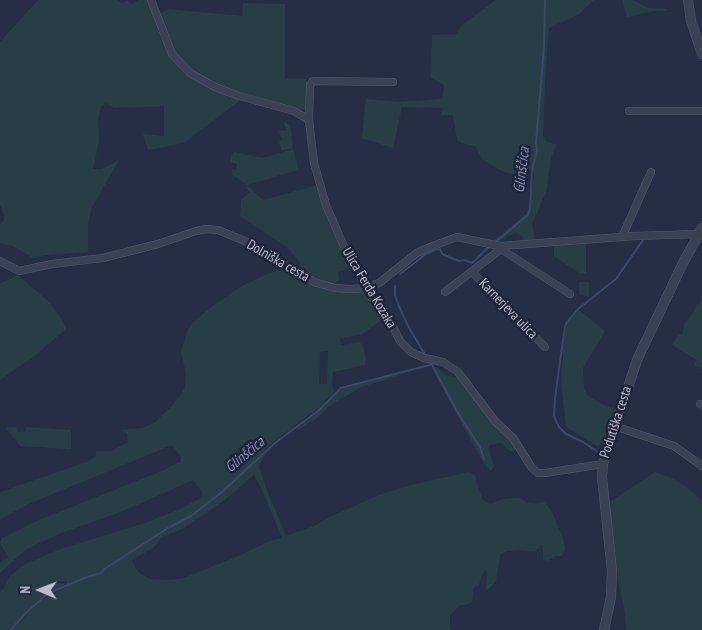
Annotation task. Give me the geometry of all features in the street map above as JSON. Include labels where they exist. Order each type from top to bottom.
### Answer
[{"type":"street","points":[[151,0],[172,54],[190,73],[223,90],[294,111],[309,120]]},
{"type":"street","points":[[688,0],[702,54]]},
{"type":"street","name":"Ulica Ferda Kozaka","points":[[393,82],[313,81],[310,85],[309,120],[312,152],[326,205],[342,244],[366,288],[390,320],[400,341],[411,352],[424,358],[443,362],[458,372],[495,421],[513,438],[527,462],[538,473],[603,464]]},
{"type":"street","points":[[629,111],[702,111]]},
{"type":"street","points":[[622,238],[651,172]]},
{"type":"street","name":"Dolniška cesta","points":[[0,261],[10,268],[19,271],[52,264],[103,258],[158,244],[196,230],[206,229],[218,230],[247,242],[314,282],[335,288],[366,288],[379,283],[417,253],[457,237],[496,246],[701,231]]},
{"type":"street","name":"Podutiška cesta","points":[[604,630],[611,597],[612,571],[602,477],[603,464],[637,360],[682,265],[701,231]]},
{"type":"street","points":[[445,292],[472,272],[496,246],[570,294]]},
{"type":"street","name":"Karnerjeva ulica","points":[[472,272],[544,347]]},
{"type":"street","points":[[375,298],[379,283]]},
{"type":"street","points":[[614,426],[674,446],[702,466]]},
{"type":"shaded area","points":[[38,0],[118,0],[122,3],[128,1],[132,4],[138,0],[147,0],[161,37],[173,59],[182,70],[195,80],[209,87],[242,99],[184,143],[148,150],[143,134],[164,136],[164,106],[114,108],[105,103],[101,107],[98,118],[99,141],[93,169],[102,169],[119,160],[91,209],[88,224],[88,252],[46,255],[33,258],[13,246],[0,243],[0,225],[5,218],[0,205],[0,42]]},
{"type":"shaded area","points":[[496,0],[594,0],[579,14],[549,28],[543,135],[545,140],[556,145],[551,158],[546,192],[532,224],[535,240],[523,240],[522,236],[516,233],[497,243],[494,242],[494,240],[526,214],[529,209],[534,175],[533,170],[527,167],[518,168],[515,175],[502,171],[483,160],[475,146],[461,143],[457,140],[453,115],[441,115],[443,108],[402,107],[393,148],[362,138],[366,99],[398,102],[442,99],[444,85],[431,78],[432,35],[456,34],[462,25]]},
{"type":"shaded area","points":[[622,0],[633,0],[648,8],[667,9],[665,11],[655,11],[627,17]]},
{"type":"shaded area","points":[[243,3],[285,4],[285,78],[306,79],[308,96],[306,111],[239,92],[205,79],[189,68],[173,50],[159,15],[168,9],[242,16]]},
{"type":"shaded area","points":[[284,122],[290,125],[293,148],[282,151],[279,141],[282,140],[279,131],[286,130]]},
{"type":"shaded area","points":[[293,149],[299,170],[273,177],[271,174],[272,178],[247,185],[232,174],[232,169],[236,170],[237,164],[230,162],[234,152],[263,158]]},
{"type":"shaded area","points":[[318,185],[352,266],[338,272],[339,281],[336,282],[336,286],[322,283],[297,270],[301,264],[288,248],[240,216],[241,200],[250,192],[247,188],[248,186],[263,200]]},
{"type":"shaded area","points":[[586,244],[586,274],[579,273],[554,256],[554,246]]},
{"type":"shaded area","points":[[283,269],[310,282],[363,291],[369,295],[383,317],[362,334],[340,339],[342,345],[359,342],[363,345],[366,358],[365,365],[333,372],[332,384],[335,391],[319,408],[264,450],[267,453],[259,467],[286,536],[314,526],[379,495],[407,486],[469,472],[475,476],[482,499],[490,504],[503,499],[514,498],[520,498],[527,503],[534,504],[544,502],[552,512],[563,539],[565,549],[562,556],[556,556],[547,561],[543,559],[543,546],[540,545],[535,552],[507,551],[500,555],[496,581],[489,589],[486,589],[487,574],[486,571],[483,572],[479,585],[473,588],[472,602],[460,605],[450,615],[450,629],[453,630],[13,630],[40,601],[67,587],[67,581],[62,581],[50,582],[49,584],[64,583],[64,586],[39,599],[10,630],[0,630],[0,592],[9,577],[25,564],[61,549],[148,522],[203,497],[201,490],[193,480],[123,511],[61,533],[35,545],[25,550],[0,573],[0,563],[8,557],[0,543],[2,538],[39,520],[180,462],[181,457],[172,445],[26,505],[0,520],[0,492],[89,461],[96,456],[96,451],[112,451],[128,442],[127,434],[122,430],[142,428],[154,423],[172,406],[185,386],[186,373],[181,352],[192,323],[240,287]],"holes":[[[328,351],[327,384],[319,384],[320,352]],[[254,475],[282,538],[270,541],[184,578],[170,580],[150,579],[136,569],[132,560],[153,548],[161,538],[184,528],[222,502]]]},
{"type":"shaded area","points":[[18,275],[50,303],[61,318],[66,329],[34,356],[0,380],[0,284]]},
{"type":"shaded area","points":[[579,282],[589,282],[589,297],[579,294]]},
{"type":"shaded area","points":[[702,300],[702,369],[694,365],[697,360],[672,345],[679,335],[682,334],[685,323]]},
{"type":"shaded area","points":[[579,310],[605,331],[583,368],[584,389],[587,395],[616,410],[605,444],[600,443],[599,447],[566,427],[561,379],[564,337],[567,323]]},
{"type":"shaded area","points":[[434,367],[446,375],[457,377],[463,381],[516,448],[514,451],[510,451],[501,443],[490,445],[488,448],[494,466],[492,470],[483,462],[438,380],[432,368]]},
{"type":"shaded area","points":[[397,374],[398,376],[361,387],[327,408],[316,419],[298,430],[297,428],[319,411],[324,404],[342,389]]},
{"type":"shaded area","points":[[26,427],[71,430],[71,449],[20,446],[6,428],[17,428],[18,432],[26,432]]},
{"type":"shaded area","points":[[655,472],[682,484],[702,500],[702,630],[626,630],[608,503]]},
{"type":"waterway","name":"Glinščica","points":[[494,243],[528,215],[530,208],[532,170],[537,151],[545,0]]},
{"type":"waterway","points":[[598,452],[566,434],[559,427],[554,416],[565,326],[578,309],[616,279],[643,240]]},
{"type":"waterway","name":"Glinščica","points":[[400,274],[426,254],[435,250],[440,249],[442,254],[459,261],[465,260],[472,263],[490,246]]},
{"type":"waterway","name":"Glinščica","points":[[395,286],[395,295],[399,306],[408,326],[426,356]]},
{"type":"waterway","name":"Glinščica","points":[[11,630],[47,594],[84,578],[101,573],[168,528],[191,516],[222,492],[275,443],[318,411],[341,388],[430,365],[431,362]]},
{"type":"waterway","points":[[432,365],[458,413],[480,447],[484,459]]}]
